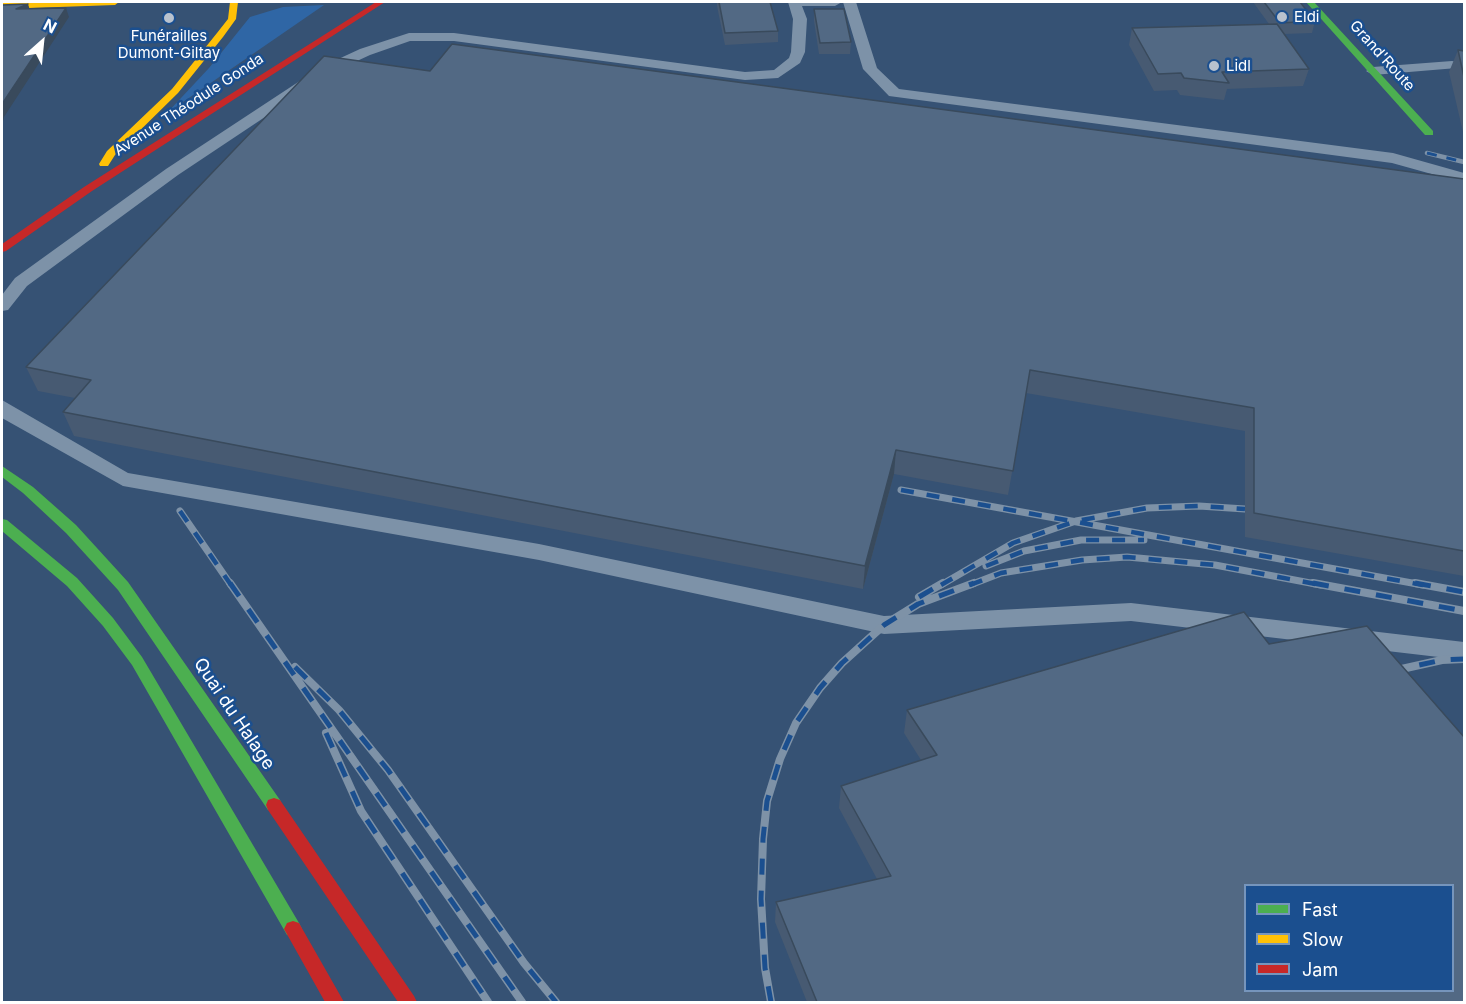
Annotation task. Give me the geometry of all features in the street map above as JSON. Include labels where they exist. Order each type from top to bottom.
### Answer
[{"type":"main road","points":[[2,6],[115,2]]},
{"type":"main road","points":[[88,189],[111,153],[175,91],[220,35],[232,19],[234,2]]},
{"type":"main road","name":"Avenue Théodule Gonda","points":[[2,249],[88,189],[381,2]]},
{"type":"main road","name":"Grand'Route","points":[[1310,2],[1429,133]]},
{"type":"main road","name":"Avenue Théodule Gonda","points":[[2,257],[18,239]]},
{"type":"main road","name":"Quai du Halage","points":[[2,471],[28,490],[71,529],[123,586],[408,1002]]},
{"type":"main road","points":[[2,524],[72,582],[108,622],[137,661],[172,717],[335,1002]]},
{"type":"lane","points":[[2,306],[21,282],[172,172],[326,70],[365,52],[409,36],[454,37],[745,76],[778,74],[795,60],[798,52],[800,19],[794,2],[835,2]]},
{"type":"lane","points":[[849,2],[870,69],[894,93],[1393,158],[1464,178]]},
{"type":"lane","points":[[1360,57],[1407,54]]},
{"type":"lane","points":[[1372,71],[1452,65]]},
{"type":"lane","points":[[2,407],[4,411],[123,479],[538,552],[884,625],[1131,612],[1464,651]]},
{"type":"shaded area","points":[[324,5],[167,113],[209,68],[250,17],[283,7]]},
{"type":"building","points":[[719,2],[770,2],[778,31],[725,33]]},
{"type":"building","points":[[1264,2],[1300,2],[1315,21],[1280,23]]},
{"type":"building","points":[[28,4],[16,9],[66,8],[2,104],[2,5]]},
{"type":"building","points":[[814,9],[844,9],[851,42],[820,43]]},
{"type":"building","points":[[1277,24],[1309,69],[1222,72],[1229,83],[1184,78],[1181,73],[1158,74],[1132,28]]},
{"type":"building","points":[[452,44],[1464,179],[1464,551],[1254,513],[1254,408],[1030,370],[1013,471],[896,450],[865,566],[63,412],[91,380],[26,367],[324,56],[430,71]]},
{"type":"building","points":[[1458,50],[1464,51],[1464,77]]},
{"type":"building","points":[[1244,612],[1269,644],[1367,626],[1464,737],[1464,1002],[817,1002],[776,902],[891,876],[841,786],[937,755],[907,710]]},
{"type":"railway","points":[[1427,153],[1464,162]]},
{"type":"railway","points":[[901,490],[1074,522]]},
{"type":"railway","points":[[1074,522],[1147,508],[1199,506],[1245,509]]},
{"type":"railway","points":[[180,511],[231,585]]},
{"type":"railway","points":[[941,585],[1013,543],[1074,522]]},
{"type":"railway","points":[[1074,522],[1423,585]]},
{"type":"railway","points":[[986,566],[1024,551],[1081,540],[1144,540]]},
{"type":"railway","points":[[970,585],[1001,573],[1082,560],[1127,557],[1215,565],[1321,585]]},
{"type":"railway","points":[[230,583],[522,1002]]},
{"type":"railway","points":[[919,597],[943,583]]},
{"type":"railway","points":[[771,1002],[765,968],[761,899],[763,839],[767,801],[780,759],[796,723],[820,688],[842,663],[884,625],[918,604],[974,583]]},
{"type":"railway","points":[[1313,583],[1464,611]]},
{"type":"railway","points":[[1415,583],[1464,592]]},
{"type":"railway","points":[[1388,672],[1442,660],[1464,659]]},
{"type":"railway","points":[[295,667],[339,710],[388,770],[524,963],[556,1002]]},
{"type":"railway","points":[[326,733],[361,811],[488,1002]]},
{"type":"traffic: fast","points":[[1310,2],[1429,133]]},
{"type":"traffic: fast","points":[[2,471],[28,490],[71,529],[123,586],[274,805]]},
{"type":"traffic: fast","points":[[2,524],[72,582],[108,622],[137,661],[293,929]]},
{"type":"traffic: slow","points":[[2,6],[115,2]]},
{"type":"traffic: slow","points":[[104,164],[111,153],[175,91],[220,35],[232,19],[234,2]]},
{"type":"traffic: jam","points":[[2,249],[88,189],[381,2]]},
{"type":"traffic: jam","points":[[274,805],[408,1002]]},
{"type":"traffic: jam","points":[[293,929],[335,1002]]},
{"type":"place","name":"Eldi","points":[[1282,17]]},
{"type":"place","name":"Funérailles Dumont-Giltay","points":[[169,18]]},
{"type":"place","name":"Lidl","points":[[1214,66]]}]
